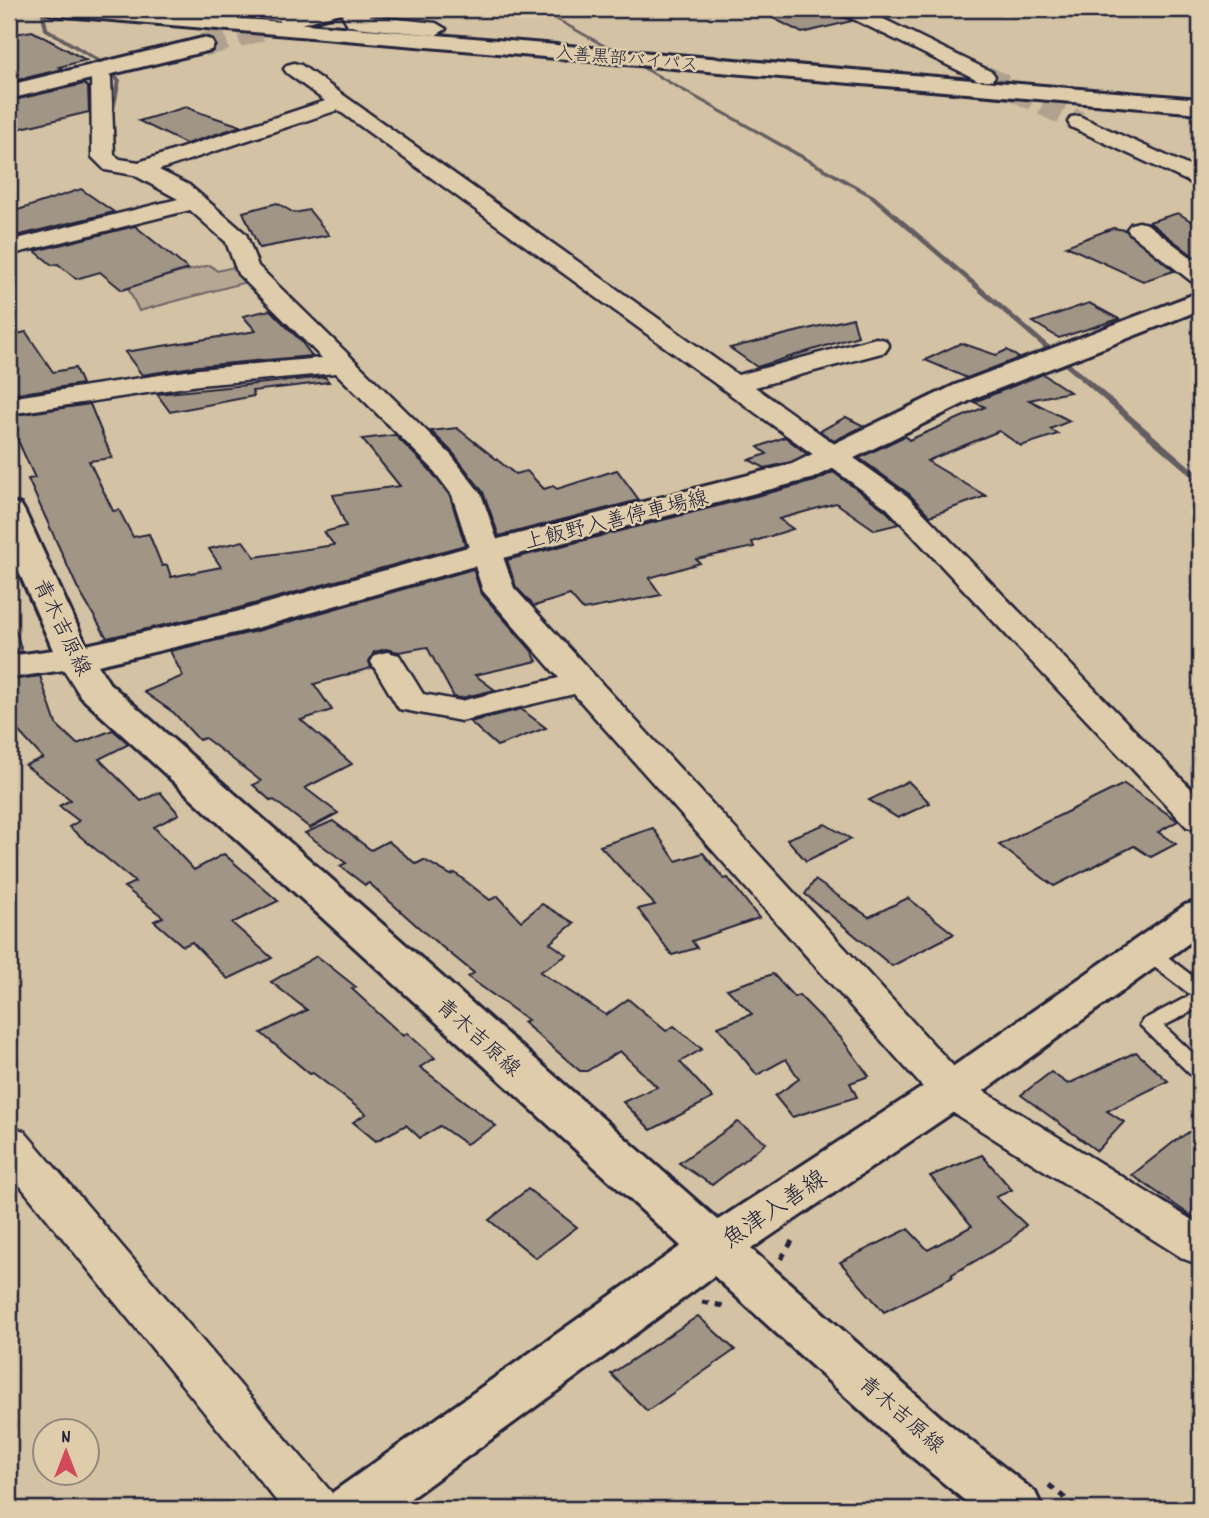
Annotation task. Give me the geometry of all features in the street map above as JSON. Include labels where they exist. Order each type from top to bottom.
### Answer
[{"type":"main road","name":"入善黒部バイパス","points":[[54,9],[1200,106]]},
{"type":"main road","points":[[290,21],[333,9]]},
{"type":"main road","points":[[9,92],[203,45]]},
{"type":"main road","name":"上飯野入善停車場線","points":[[9,667],[122,650],[244,621],[487,552],[764,482],[835,458],[909,418],[967,391],[1200,300]]},
{"type":"main road","name":"青木吉原線","points":[[9,512],[66,643],[94,689],[459,1020],[925,1435],[1016,1509]]},
{"type":"main road","name":"魚津入善線","points":[[353,1509],[651,1297],[716,1247],[951,1091],[1200,915]]},
{"type":"street","points":[[215,9],[288,15],[310,9]]},
{"type":"street","points":[[373,9],[352,15],[355,21],[436,29]]},
{"type":"street","points":[[848,9],[985,76]]},
{"type":"street","points":[[294,69],[897,502],[1200,819]]},
{"type":"street","points":[[96,72],[101,77],[103,158],[113,164],[140,169],[181,190],[237,239],[247,269],[441,461],[466,494],[499,591],[951,1091],[1200,1247]]},
{"type":"street","points":[[140,169],[339,103]]},
{"type":"street","points":[[1079,122],[1200,180]]},
{"type":"street","points":[[9,248],[195,202]]},
{"type":"street","points":[[1139,229],[1200,276]]},
{"type":"street","points":[[733,385],[876,345]]},
{"type":"street","points":[[9,406],[199,377],[343,364]]},
{"type":"street","points":[[387,662],[411,702],[461,711],[580,683]]},
{"type":"street","points":[[9,1142],[314,1509]]},
{"type":"lane","points":[[1148,952],[1200,992]]},
{"type":"lane","points":[[1200,999],[1150,1026],[1200,1072]]},
{"type":"shaded area","points":[[210,265],[217,271],[238,266],[250,281],[139,311],[127,286]]},
{"type":"building","points":[[763,9],[835,9],[852,21],[802,33],[769,16],[775,15]]},
{"type":"building","points":[[32,31],[86,60],[59,67],[63,69],[9,82],[9,35]]},
{"type":"building","points":[[84,84],[88,87],[89,112],[9,131],[9,101]]},
{"type":"building","points":[[186,107],[241,126],[186,144],[139,121]]},
{"type":"building","points":[[81,189],[114,212],[16,236],[9,230],[9,213]]},
{"type":"building","points":[[277,203],[294,213],[309,210],[329,235],[259,248],[243,212]]},
{"type":"building","points":[[1178,213],[1191,221],[1200,218],[1200,261],[1149,222]]},
{"type":"building","points":[[135,226],[188,269],[122,290],[100,272],[76,279],[58,264],[52,265],[35,251]]},
{"type":"building","points":[[1113,228],[1125,230],[1174,271],[1143,281],[1066,246]]},
{"type":"building","points":[[1089,303],[1119,319],[1059,338],[1033,322]]},
{"type":"building","points":[[270,310],[312,356],[199,366],[142,375],[125,352],[256,331],[243,316]]},
{"type":"building","points":[[853,318],[858,336],[757,367],[730,348]]},
{"type":"building","points":[[26,332],[53,372],[75,368],[82,384],[15,394],[9,379],[9,336]]},
{"type":"building","points":[[961,343],[996,355],[1007,350],[1019,358],[967,378],[925,360]]},
{"type":"building","points":[[1043,374],[1070,392],[1029,400],[1070,421],[1050,429],[1058,434],[1021,446],[999,431],[927,461],[986,496],[930,516],[909,494],[859,458],[905,436],[909,440],[985,407],[974,402]]},
{"type":"building","points":[[325,377],[329,382],[252,391],[254,396],[170,412],[157,394]]},
{"type":"building","points":[[90,404],[112,458],[89,461],[113,511],[119,510],[133,537],[149,534],[162,566],[167,565],[171,577],[221,567],[209,549],[243,541],[255,557],[334,545],[324,532],[346,526],[333,495],[400,486],[362,439],[395,435],[429,469],[450,496],[465,545],[235,609],[107,638],[78,589],[28,479],[35,478],[9,421],[9,416]]},
{"type":"building","points":[[846,417],[864,426],[834,441],[820,431]]},
{"type":"building","points":[[457,428],[515,474],[527,471],[544,489],[553,486],[557,489],[617,470],[639,500],[499,536],[483,492],[453,453],[431,431]]},
{"type":"building","points":[[785,437],[807,454],[791,462],[765,468],[749,460],[767,454],[758,447]]},
{"type":"building","points":[[833,472],[885,510],[899,524],[875,530],[836,503],[779,519],[793,529],[752,542],[754,547],[696,559],[700,563],[649,578],[661,595],[583,610],[570,595],[534,606],[516,587],[507,560],[815,481]]},
{"type":"building","points":[[473,569],[481,593],[531,650],[537,661],[475,675],[495,690],[461,698],[454,697],[427,647],[399,652],[386,649],[374,652],[369,661],[371,668],[314,684],[332,710],[301,720],[352,764],[305,788],[338,813],[310,828],[253,785],[261,781],[205,738],[199,740],[174,713],[144,692],[183,676],[170,651],[257,631]]},
{"type":"building","points":[[9,628],[15,628],[22,652],[9,653]]},
{"type":"building","points":[[40,676],[56,724],[77,744],[113,730],[129,744],[99,759],[141,801],[160,792],[179,814],[154,827],[194,870],[224,854],[278,901],[232,923],[272,958],[228,979],[192,942],[183,946],[154,921],[163,917],[124,887],[135,882],[69,827],[79,821],[59,806],[71,800],[25,765],[43,758],[9,721],[9,680]]},
{"type":"building","points":[[521,709],[546,728],[497,746],[470,722]]},
{"type":"building","points":[[908,781],[930,803],[898,818],[869,800]]},
{"type":"building","points":[[1124,784],[1178,821],[1158,832],[1176,844],[1151,857],[1134,846],[1054,886],[999,845]]},
{"type":"building","points":[[333,821],[371,850],[388,841],[416,864],[424,860],[451,875],[455,873],[490,900],[498,896],[521,921],[542,904],[574,923],[550,943],[567,955],[540,972],[606,1015],[628,999],[666,1031],[674,1026],[702,1049],[680,1062],[713,1098],[651,1130],[623,1102],[657,1087],[620,1051],[587,1071],[580,1071],[523,1022],[528,1020],[468,977],[474,973],[369,883],[365,885],[340,866],[346,863],[305,833]]},
{"type":"building","points":[[825,824],[851,839],[806,861],[787,839]]},
{"type":"building","points":[[653,828],[676,861],[703,853],[724,879],[728,878],[759,918],[692,941],[697,948],[672,955],[638,909],[655,905],[600,846]]},
{"type":"building","points":[[815,880],[869,917],[908,898],[954,934],[892,966],[805,894]]},
{"type":"building","points":[[317,956],[356,987],[352,989],[403,1036],[407,1033],[435,1058],[420,1067],[496,1126],[466,1144],[440,1126],[420,1138],[406,1125],[376,1141],[353,1122],[366,1114],[313,1073],[310,1074],[261,1033],[307,1010],[271,982]]},
{"type":"building","points":[[773,974],[794,997],[799,995],[841,1038],[869,1076],[850,1083],[857,1097],[792,1117],[775,1096],[799,1079],[786,1059],[757,1075],[718,1027],[752,1014],[727,989]]},
{"type":"building","points":[[1136,1052],[1168,1081],[1107,1111],[1124,1122],[1097,1151],[1021,1095],[1051,1072],[1068,1084]]},
{"type":"building","points":[[738,1122],[766,1143],[712,1185],[679,1163]]},
{"type":"building","points":[[1200,1125],[1200,1222],[1132,1175]]},
{"type":"building","points":[[982,1155],[1012,1190],[996,1197],[1026,1225],[1010,1241],[951,1275],[953,1277],[884,1312],[840,1262],[908,1229],[928,1250],[972,1226],[930,1176]]},
{"type":"building","points":[[528,1189],[577,1227],[536,1258],[489,1220]]},
{"type":"building","points":[[698,1316],[735,1350],[647,1411],[611,1374]]},
{"type":"waterway","points":[[42,9],[46,29],[99,61],[119,81],[112,114]]},
{"type":"waterway","points":[[538,9],[872,196],[1200,479]]},
{"type":"tunnel","points":[[203,45],[290,21]]},
{"type":"tunnel","points":[[985,76],[1079,122]]}]
